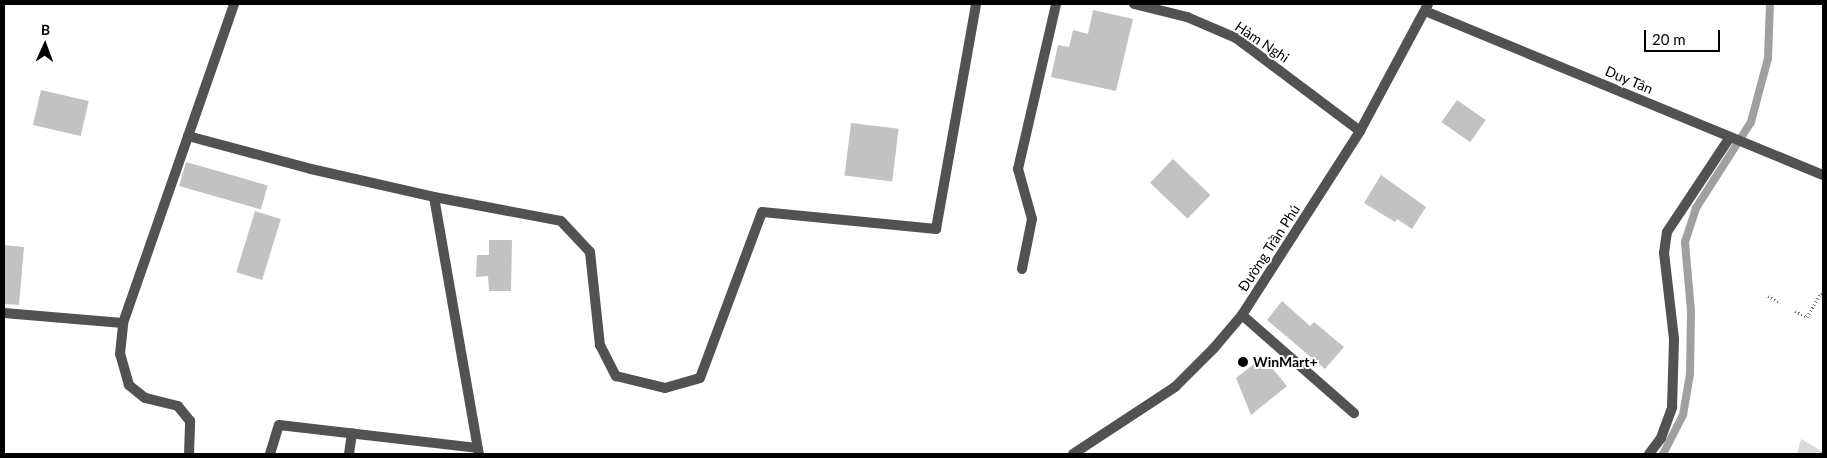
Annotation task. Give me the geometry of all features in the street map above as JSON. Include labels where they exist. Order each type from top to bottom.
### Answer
[{"type":"street","points":[[189,454],[190,421],[178,406],[145,398],[128,385],[120,354],[123,323],[234,4]]},
{"type":"street","points":[[188,136],[310,169],[434,197],[562,221],[590,252],[600,346],[616,376],[665,388],[700,378],[762,212],[936,229],[976,4]]},
{"type":"street","points":[[1022,269],[1032,220],[1018,169],[1056,4]]},
{"type":"street","name":"Hàm Nghi","points":[[1134,4],[1187,18],[1236,38],[1360,131]]},
{"type":"street","name":"Đường Trần Phú","points":[[1073,454],[1175,387],[1214,348],[1242,315],[1360,131],[1426,7]]},
{"type":"street","name":"Duy Tân","points":[[1426,7],[1823,175]]},
{"type":"street","points":[[1649,454],[1661,438],[1672,407],[1674,339],[1664,252],[1667,232],[1732,138]]},
{"type":"street","points":[[270,454],[279,425],[352,433],[478,451],[434,197]]},
{"type":"street","points":[[4,313],[123,323]]},
{"type":"street","points":[[1242,315],[1354,413]]},
{"type":"street","points":[[349,454],[352,433]]},
{"type":"path","points":[[1795,311],[1807,317],[1823,294]]},
{"type":"path","points":[[1768,296],[1780,303]]},
{"type":"shaded area","points":[[1801,439],[1823,452],[1823,454],[1797,454]]},
{"type":"building","points":[[1093,10],[1133,19],[1116,91],[1051,77],[1058,45],[1069,47],[1073,30],[1088,34]]},
{"type":"building","points":[[41,90],[89,101],[81,136],[33,125]]},
{"type":"building","points":[[1457,100],[1486,120],[1470,142],[1442,122]]},
{"type":"building","points":[[851,123],[899,129],[892,181],[845,176]]},
{"type":"building","points":[[1173,159],[1210,195],[1187,219],[1150,183]]},
{"type":"building","points":[[186,162],[268,185],[261,209],[179,186]]},
{"type":"building","points":[[1381,175],[1426,207],[1412,229],[1397,219],[1395,222],[1364,203]]},
{"type":"building","points":[[255,211],[281,219],[262,280],[236,272]]},
{"type":"building","points":[[489,240],[512,240],[511,291],[489,291],[488,276],[476,277],[477,255],[489,255]]},
{"type":"building","points":[[4,245],[24,247],[19,305],[4,304]]},
{"type":"building","points":[[1282,301],[1310,326],[1314,322],[1344,347],[1325,369],[1267,320]]},
{"type":"building","points":[[1263,357],[1287,386],[1251,415],[1236,378]]},
{"type":"waterway","points":[[1663,454],[1683,415],[1690,374],[1691,311],[1685,242],[1696,208],[1751,122],[1768,58],[1770,4]]},
{"type":"place","name":"WinMart+","points":[[1243,362]]}]
